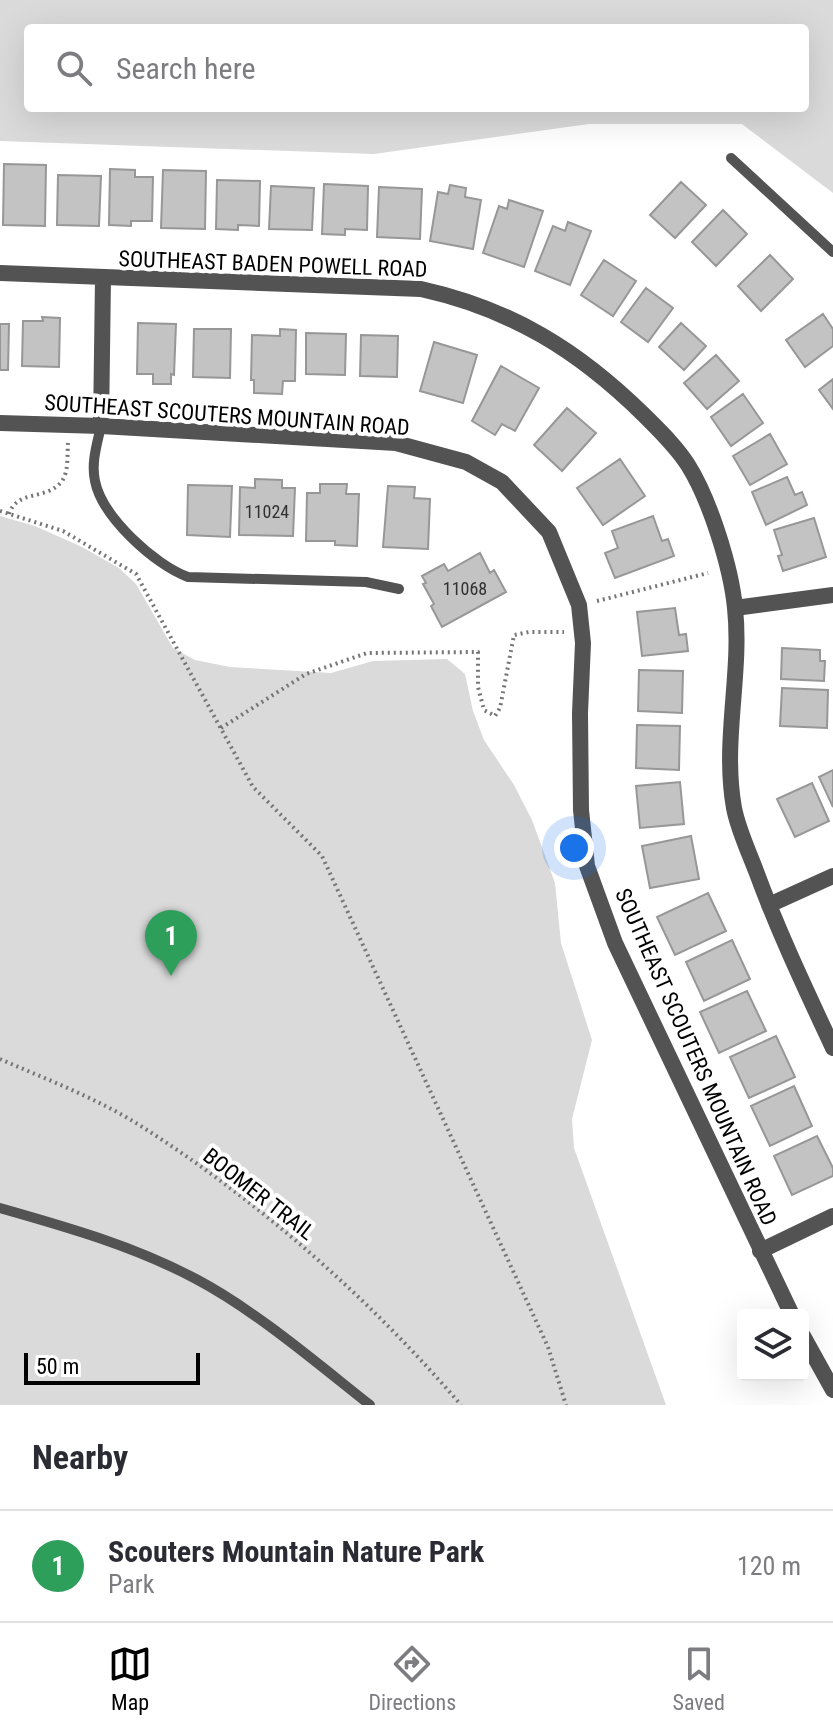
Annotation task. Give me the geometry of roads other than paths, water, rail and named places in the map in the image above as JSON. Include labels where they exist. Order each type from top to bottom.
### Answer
[{"type":"street","name":"SOUTHEAST BADEN POWELL ROAD","points":[[0,273],[421,289],[455,297],[508,316],[589,364],[662,433],[688,465],[709,512],[728,568],[735,608],[731,726],[734,808],[769,905],[833,1048]]},
{"type":"street","points":[[101,426],[103,278]]},
{"type":"street","name":"SOUTHEAST SCOUTERS MOUNTAIN ROAD","points":[[0,423],[396,443],[466,462],[502,482],[549,532],[579,605],[582,632],[581,810],[587,866],[615,943],[789,1309]]},
{"type":"street","points":[[735,608],[833,595]]},
{"type":"street","points":[[769,905],[833,876]]},
{"type":"street","points":[[760,1251],[833,1216]]},
{"type":"street","points":[[809,1347],[833,1390]]},
{"type":"lane","points":[[731,158],[833,252]]},
{"type":"lane","points":[[101,426],[95,452],[94,478],[98,493],[149,555],[173,572],[188,577],[366,582],[399,589]]},
{"type":"lane","points":[[0,1208],[117,1243],[198,1280],[267,1326],[370,1405]]},
{"type":"place","name":"Scouters Mountain Nature Park","points":[[171,976]]}]
